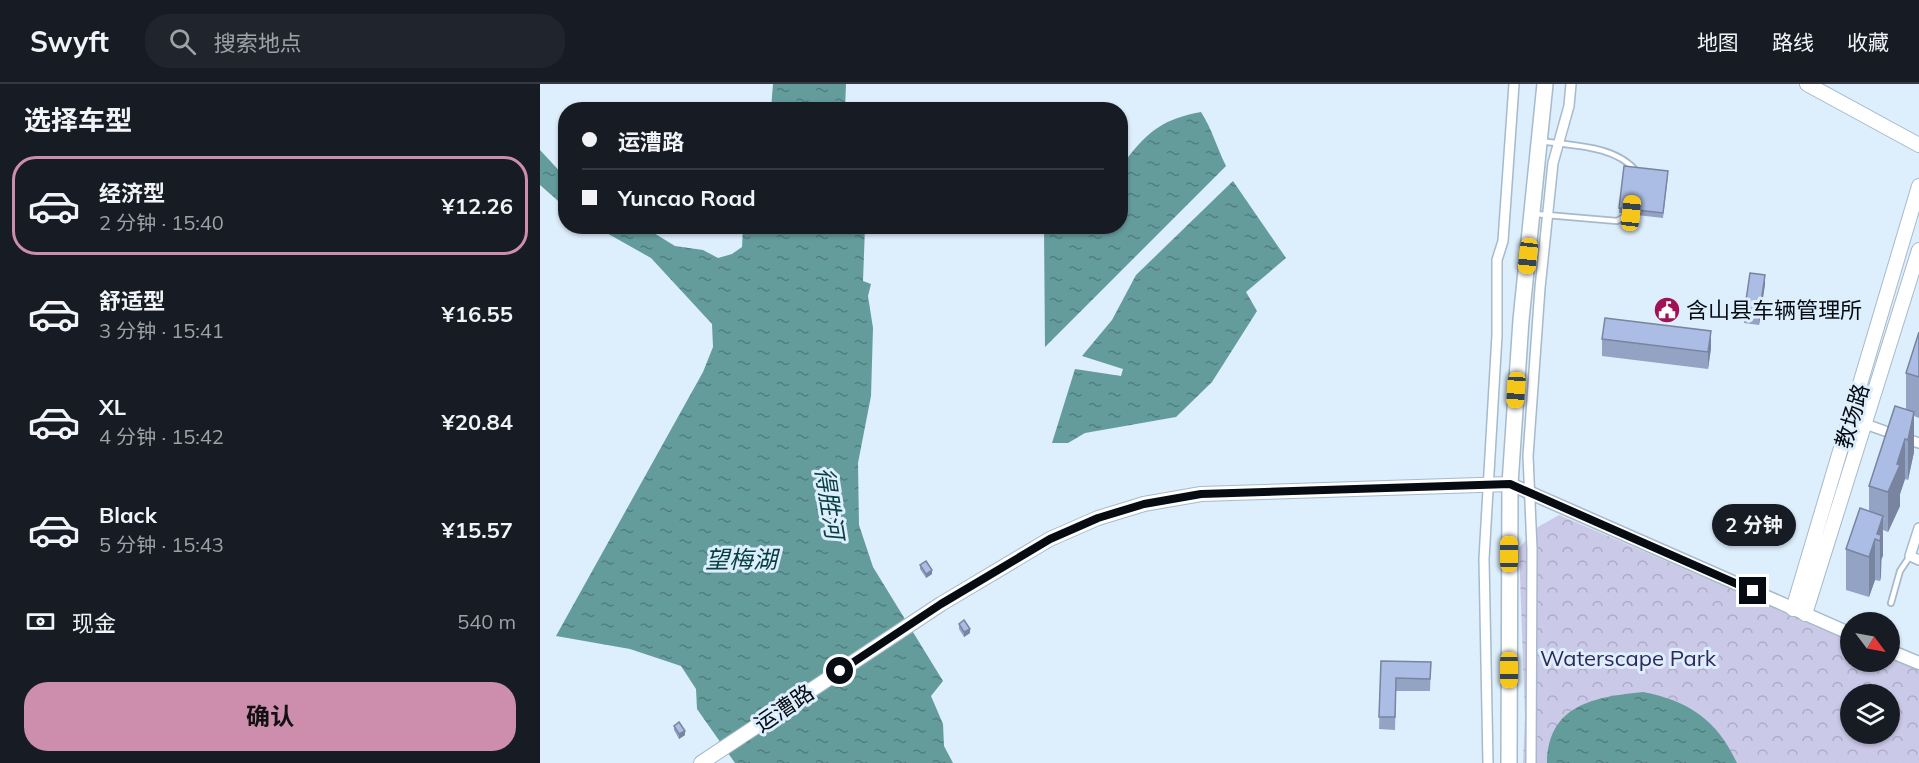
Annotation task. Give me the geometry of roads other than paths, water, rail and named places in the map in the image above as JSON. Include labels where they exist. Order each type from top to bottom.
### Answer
[{"type":"main road","points":[[1509,763],[1510,484],[1540,214],[1540,141],[1545,84]]},
{"type":"main road","points":[[1807,84],[1919,145]]},
{"type":"main road","name":"教场路","points":[[1799,611],[1851,419],[1919,186]]},
{"type":"main road","name":"教场路","points":[[1799,611],[1865,424],[1919,250]]},
{"type":"main road","name":"运漕路","points":[[701,763],[941,604],[1050,539],[1098,518],[1144,504],[1201,494],[1510,484]]},
{"type":"street","points":[[1488,763],[1484,559],[1497,335],[1497,260],[1503,241],[1514,84]]},
{"type":"street","points":[[1531,763],[1532,549],[1528,456],[1540,214],[1569,106],[1571,84]]},
{"type":"street","points":[[1851,419],[1919,443]]},
{"type":"street","points":[[1510,484],[1840,629]]},
{"type":"street","points":[[1915,558],[1919,528]]},
{"type":"street","points":[[1900,655],[1919,663]]},
{"type":"lane","points":[[1540,141],[1611,153],[1628,162],[1636,171],[1635,182]]},
{"type":"lane","points":[[1540,214],[1617,221],[1631,213],[1632,203]]},
{"type":"lane","points":[[1891,603],[1900,571],[1915,558]]},
{"type":"water","points":[[773,84],[846,84],[845,102],[772,102]]},
{"type":"water","points":[[1201,112],[1226,166],[1045,347],[1044,234],[1128,234],[1128,158],[1158,127]]},
{"type":"water","points":[[540,150],[558,169],[558,201],[540,185]]},
{"type":"water","points":[[1233,181],[1286,258],[1246,292],[1257,311],[1212,382],[1176,417],[1085,433],[1068,443],[1052,443],[1075,369],[1121,376],[1123,369],[1082,356],[1112,320],[1136,275]]},
{"type":"water","name":"望梅湖","points":[[608,234],[655,234],[675,246],[703,250],[718,258],[732,254],[742,247],[743,234],[865,234],[863,281],[871,284],[868,296],[873,328],[871,396],[858,463],[859,525],[873,567],[943,681],[931,696],[943,724],[944,746],[953,763],[735,763],[697,709],[696,689],[681,666],[630,649],[556,636],[703,372],[713,347],[712,324],[651,258]]},
{"type":"water","points":[[1643,692],[1674,701],[1700,715],[1720,735],[1737,763],[1547,763],[1549,743],[1556,728],[1565,716],[1577,707],[1608,697]]},
{"type":"place","name":"含山县车辆管理所","points":[[1667,310]]},
{"type":"water label","name":"得胜河","points":[[830,503]]},
{"type":"park label","name":"Waterscape Park","points":[[1628,658]]}]
